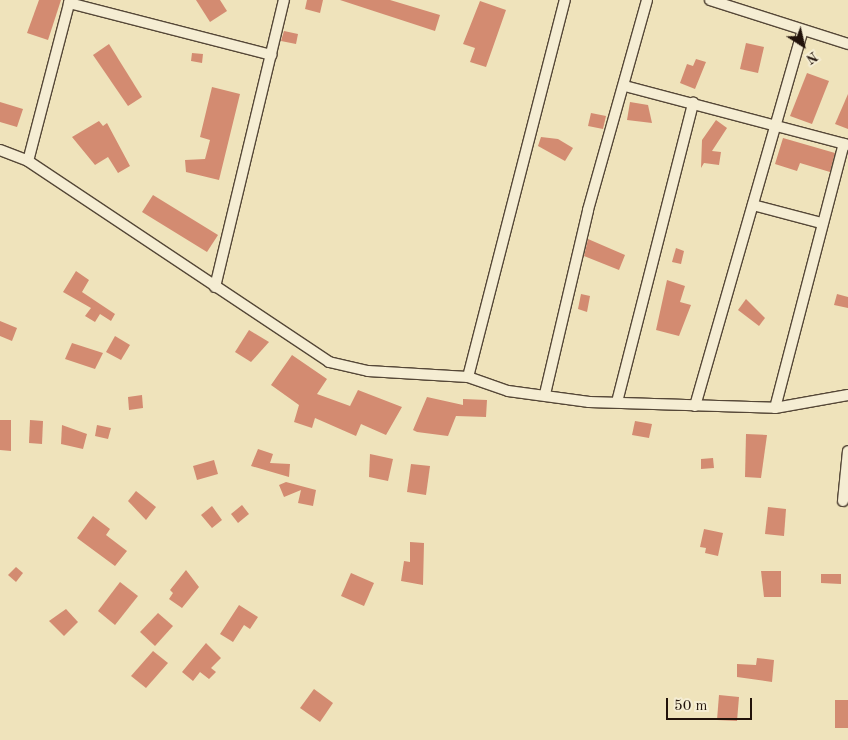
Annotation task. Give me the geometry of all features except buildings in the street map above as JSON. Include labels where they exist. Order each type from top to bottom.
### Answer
[{"type":"street","points":[[215,287],[284,0]]},
{"type":"street","points":[[468,377],[566,0]]},
{"type":"street","points":[[546,394],[588,210],[625,86],[647,0]]},
{"type":"street","points":[[710,0],[736,4],[802,32],[848,44]]},
{"type":"street","points":[[28,161],[70,1],[270,55]]},
{"type":"street","points":[[695,406],[802,32]]},
{"type":"street","points":[[625,86],[776,124],[846,145],[821,224],[775,408]]},
{"type":"street","points":[[617,402],[693,103]]},
{"type":"street","points":[[0,150],[28,161],[329,362],[368,371],[468,377],[508,391],[617,402],[775,408],[848,395]]},
{"type":"street","points":[[753,204],[821,224]]},
{"type":"street","points":[[843,501],[848,451]]}]
